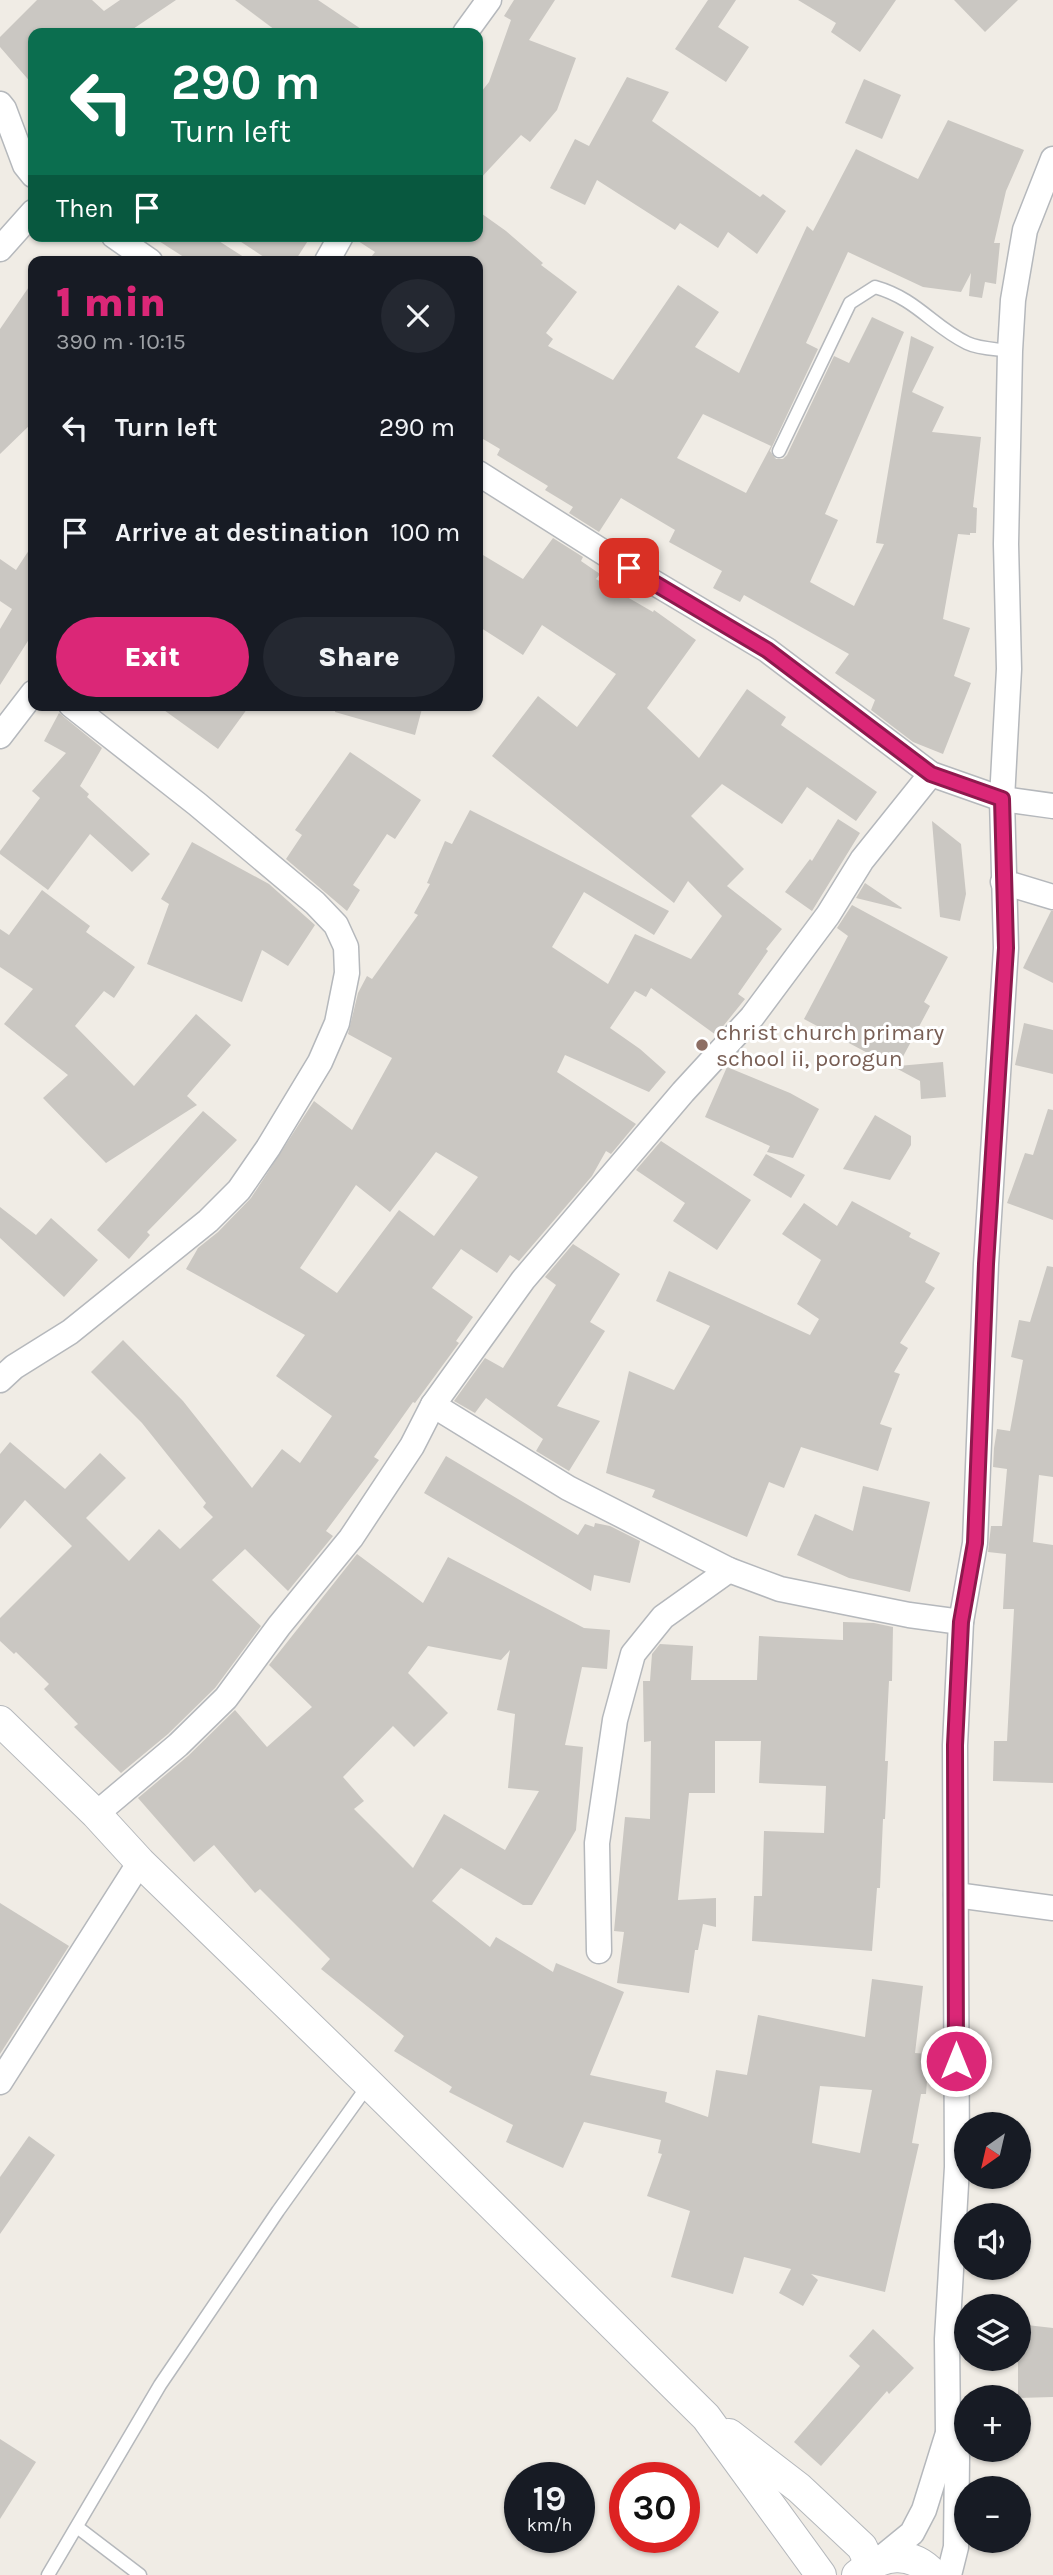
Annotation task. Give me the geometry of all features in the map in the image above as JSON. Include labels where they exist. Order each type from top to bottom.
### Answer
[{"type":"street","points":[[469,28],[489,0]]},
{"type":"street","points":[[0,104],[28,169]]},
{"type":"street","points":[[869,2566],[912,2533],[924,2510],[948,2433],[947,2339],[957,2166],[955,1745],[961,1622],[975,1543],[986,1264],[1006,948],[1002,799],[1009,669],[1006,544],[1010,351],[1013,300],[1025,230],[1053,159]]},
{"type":"street","points":[[0,248],[28,217]]},
{"type":"street","points":[[123,242],[143,256]]},
{"type":"street","points":[[483,476],[606,554],[767,650],[931,774],[1002,799],[1053,806]]},
{"type":"street","points":[[0,736],[28,700]]},
{"type":"street","points":[[0,1380],[13,1367],[80,1324],[208,1221],[239,1190],[320,1062],[337,1023],[348,973],[346,947],[336,925],[315,903],[197,804],[79,711]]},
{"type":"street","points":[[96,1814],[177,1745],[226,1698],[279,1626],[351,1538],[412,1446],[433,1405],[523,1280],[683,1092],[752,1017],[828,915],[862,860],[931,774]]},
{"type":"street","points":[[1003,882],[1053,897]]},
{"type":"street","points":[[433,1405],[568,1488],[729,1570],[780,1589],[908,1615],[961,1622]]},
{"type":"street","points":[[598,1951],[597,1843],[615,1720],[633,1654],[663,1617],[729,1570]]},
{"type":"street","points":[[0,1721],[706,2417],[799,2488],[862,2547],[869,2566]]},
{"type":"street","points":[[0,2082],[141,1862]]},
{"type":"street","points":[[956,1895],[1053,1908]]},
{"type":"street","points":[[706,2417],[821,2575]]},
{"type":"street","points":[[948,2433],[957,2457],[956,2547],[949,2575]]},
{"type":"street","points":[[869,2566],[896,2557],[912,2559],[927,2567],[934,2575]]},
{"type":"lane","points":[[779,451],[850,303],[874,287],[894,293],[917,306],[968,344],[1010,351]]},
{"type":"lane","points":[[48,2575],[160,2385],[278,2211],[369,2084]]},
{"type":"lane","points":[[76,2528],[139,2575]]},
{"type":"building","points":[[37,0],[92,0],[104,11],[120,0],[176,0],[134,28],[28,28],[28,79],[0,47],[0,37]]},
{"type":"building","points":[[235,0],[318,0],[360,28],[272,28]]},
{"type":"building","points":[[514,0],[555,0],[529,40],[576,58],[557,110],[530,142],[521,135],[483,176],[483,90],[489,82],[511,20],[504,16]]},
{"type":"building","points":[[708,0],[736,0],[718,27],[749,47],[726,82],[675,49]]},
{"type":"building","points":[[798,0],[896,0],[860,52],[831,32],[836,23]]},
{"type":"building","points":[[954,0],[1018,0],[985,32]]},
{"type":"building","points":[[627,77],[669,92],[652,121],[760,197],[763,194],[786,211],[757,254],[728,232],[718,248],[680,223],[675,230],[597,180],[585,205],[550,188],[575,139],[589,146]]},
{"type":"building","points":[[864,79],[901,95],[882,139],[845,123]]},
{"type":"building","points":[[948,120],[1024,150],[1006,191],[994,243],[1000,243],[996,284],[985,282],[982,298],[969,296],[971,273],[961,292],[923,287],[848,252],[806,343],[818,349],[770,451],[776,459],[783,459],[787,455],[834,356],[849,363],[872,317],[904,332],[825,514],[838,520],[810,582],[854,606],[884,544],[876,543],[911,336],[934,347],[912,392],[944,407],[932,432],[981,437],[973,507],[977,508],[976,533],[958,534],[943,619],[970,628],[954,676],[971,683],[943,754],[913,742],[871,710],[875,700],[835,673],[849,654],[744,595],[740,602],[713,588],[722,571],[669,542],[675,530],[621,498],[599,532],[569,513],[573,507],[545,490],[548,486],[497,455],[500,449],[483,439],[483,256],[372,256],[375,252],[360,242],[483,242],[483,215],[577,292],[546,333],[553,339],[548,346],[613,380],[678,285],[719,312],[695,347],[739,373],[807,226],[813,231],[856,149],[918,179]],"holes":[[[703,414],[771,446],[746,493],[677,458]]]},
{"type":"building","points":[[160,242],[220,242],[242,256],[182,256]]},
{"type":"building","points":[[241,242],[307,242],[298,256],[262,256]]},
{"type":"building","points":[[28,288],[28,427],[0,454],[0,329]]},
{"type":"building","points":[[553,538],[583,557],[581,561],[600,574],[596,579],[653,612],[654,610],[696,640],[647,708],[699,758],[747,689],[786,717],[781,725],[877,792],[856,821],[807,787],[782,824],[722,784],[691,816],[744,869],[727,886],[782,929],[738,994],[745,999],[716,1035],[651,988],[646,997],[635,991],[610,1028],[666,1072],[649,1092],[565,1055],[557,1072],[636,1124],[611,1154],[606,1151],[592,1176],[519,1261],[510,1255],[497,1273],[461,1249],[432,1288],[473,1317],[456,1341],[459,1343],[374,1457],[379,1460],[326,1531],[333,1536],[288,1591],[245,1549],[212,1580],[261,1626],[215,1688],[168,1734],[121,1773],[74,1727],[78,1724],[44,1689],[49,1684],[16,1652],[14,1654],[0,1641],[0,1618],[72,1546],[25,1500],[0,1529],[0,1454],[10,1442],[65,1489],[100,1453],[126,1478],[86,1518],[129,1561],[159,1529],[180,1549],[213,1517],[203,1507],[206,1503],[142,1423],[91,1372],[123,1340],[183,1401],[252,1488],[282,1449],[300,1463],[332,1416],[276,1376],[305,1335],[186,1269],[198,1248],[251,1198],[314,1101],[352,1130],[392,1058],[348,1034],[358,993],[367,976],[372,979],[418,915],[414,913],[430,884],[427,883],[445,841],[452,844],[470,810],[669,911],[654,935],[584,892],[552,947],[608,984],[635,934],[691,959],[722,916],[688,881],[674,903],[492,756],[538,696],[577,727],[616,674],[542,625],[523,655],[483,629],[483,555],[523,579]],"holes":[[[436,1152],[478,1177],[434,1236],[399,1210],[337,1293],[300,1268],[356,1185],[390,1212]]]},
{"type":"building","points":[[28,552],[28,641],[0,685],[0,629],[12,609],[0,601],[0,559],[16,570]]},
{"type":"building","points":[[165,711],[246,711],[218,749]]},
{"type":"building","points":[[335,711],[421,711],[415,735]]},
{"type":"building","points":[[59,713],[102,748],[80,786],[89,794],[87,797],[150,854],[132,872],[90,834],[48,890],[0,854],[0,851],[40,798],[32,791],[66,753],[44,741]]},
{"type":"building","points":[[350,752],[421,800],[395,839],[387,834],[353,885],[360,890],[347,911],[286,859],[302,835],[295,830]]},
{"type":"building","points":[[838,819],[860,833],[812,911],[785,892],[810,859],[812,861]]},
{"type":"building","points":[[932,821],[961,844],[966,894],[960,921],[940,917]]},
{"type":"building","points":[[192,842],[269,884],[315,925],[288,966],[262,950],[242,1002],[147,964],[169,904],[161,899]]},
{"type":"building","points":[[865,883],[902,908],[856,898]]},
{"type":"building","points":[[42,890],[90,926],[86,932],[135,967],[114,998],[104,991],[75,1026],[134,1086],[196,1014],[231,1045],[187,1096],[197,1105],[106,1163],[43,1098],[68,1075],[4,1024],[33,989],[0,967],[0,929],[9,935]]},
{"type":"building","points":[[852,905],[948,957],[924,1002],[930,1006],[898,1066],[943,1062],[946,1097],[921,1099],[920,1081],[804,1019],[848,936],[837,928]]},
{"type":"building","points":[[1053,911],[1053,983],[1023,968]]},
{"type":"building","points":[[1024,1023],[1053,1030],[1053,1074],[1015,1065]]},
{"type":"building","points":[[727,1067],[790,1093],[819,1109],[793,1158],[767,1152],[770,1146],[705,1117]]},
{"type":"building","points":[[1048,1109],[1053,1110],[1053,1220],[1007,1203],[1025,1153],[1033,1155]]},
{"type":"building","points":[[203,1111],[237,1140],[147,1232],[150,1235],[129,1259],[97,1230]]},
{"type":"building","points":[[875,1115],[911,1136],[911,1145],[890,1180],[843,1169]]},
{"type":"building","points":[[661,1141],[751,1200],[717,1250],[673,1221],[685,1203],[636,1170]]},
{"type":"building","points":[[766,1154],[805,1175],[791,1198],[753,1175]]},
{"type":"building","points":[[852,1201],[911,1233],[909,1237],[940,1253],[925,1282],[935,1288],[900,1343],[908,1348],[894,1372],[900,1374],[880,1424],[892,1428],[878,1471],[801,1447],[784,1488],[769,1482],[747,1537],[652,1497],[655,1490],[606,1473],[629,1371],[674,1390],[710,1326],[656,1301],[669,1271],[810,1335],[819,1319],[797,1304],[821,1260],[782,1234],[804,1203],[837,1226]]},
{"type":"building","points":[[0,1207],[36,1235],[51,1218],[98,1260],[64,1297],[0,1238]]},
{"type":"building","points":[[573,1244],[620,1274],[590,1322],[605,1331],[557,1406],[600,1421],[569,1471],[536,1451],[543,1439],[486,1398],[475,1413],[454,1401],[485,1358],[503,1368],[556,1285],[545,1277]]},
{"type":"building","points":[[1047,1266],[1053,1267],[1053,1477],[1039,1475],[1033,1542],[1053,1545],[1053,1783],[993,1781],[994,1741],[1007,1741],[1014,1609],[1003,1609],[1006,1554],[988,1552],[991,1526],[1002,1526],[1007,1469],[993,1467],[994,1448],[997,1429],[1010,1431],[1023,1360],[1011,1357],[1019,1320],[1030,1322]]},
{"type":"building","points":[[446,1456],[578,1535],[585,1524],[594,1527],[595,1523],[610,1526],[640,1541],[630,1583],[594,1575],[591,1591],[424,1493]]},
{"type":"building","points":[[863,1486],[930,1502],[910,1592],[849,1578],[797,1555],[815,1514],[853,1531]]},
{"type":"building","points":[[357,1554],[423,1603],[448,1557],[584,1628],[610,1630],[607,1669],[582,1667],[565,1745],[583,1747],[576,1830],[532,1905],[523,1905],[461,1868],[432,1901],[490,1947],[496,1937],[553,1972],[556,1963],[624,1992],[590,2075],[667,2092],[665,2102],[708,2117],[716,2070],[747,2075],[758,2015],[865,2037],[872,1979],[923,1986],[915,2053],[929,2054],[926,2094],[921,2094],[912,2143],[919,2144],[885,2292],[811,2274],[818,2280],[803,2306],[779,2293],[791,2269],[744,2257],[733,2294],[671,2277],[690,2211],[647,2196],[662,2154],[658,2153],[661,2140],[584,2122],[563,2168],[506,2142],[513,2125],[449,2092],[452,2087],[394,2051],[404,2036],[321,1969],[330,1959],[260,1889],[255,1893],[214,1845],[194,1862],[138,1798],[188,1756],[235,1710],[267,1747],[312,1707],[269,1665]],"holes":[[[428,1646],[501,1660],[510,1650],[497,1710],[515,1714],[508,1788],[539,1791],[505,1850],[444,1814],[413,1868],[354,1809],[364,1801],[343,1777],[393,1726],[414,1747],[448,1713],[408,1673]],[[820,2086],[872,2090],[860,2153],[812,2143]]]},
{"type":"building","points":[[843,1622],[893,1627],[892,1681],[889,1681],[885,1761],[888,1761],[885,1819],[872,1951],[752,1941],[754,1896],[762,1896],[764,1831],[824,1833],[826,1786],[759,1783],[761,1741],[715,1741],[715,1793],[689,1793],[678,1900],[716,1898],[716,1927],[703,1924],[698,1950],[695,1950],[689,1993],[617,1983],[624,1932],[614,1931],[625,1817],[650,1819],[651,1741],[644,1742],[643,1681],[650,1681],[652,1654],[660,1644],[693,1646],[691,1680],[757,1680],[759,1636],[843,1640]]},
{"type":"building","points":[[0,1903],[69,1946],[0,2054]]},
{"type":"building","points":[[29,2136],[55,2155],[0,2234],[0,2177]]},
{"type":"building","points":[[1031,2325],[1053,2328],[1053,2397],[1031,2398],[1031,2385],[1018,2385],[1018,2371],[1031,2371]]},
{"type":"building","points":[[873,2329],[914,2368],[889,2394],[887,2391],[821,2466],[794,2442],[860,2366],[849,2356]]},
{"type":"building","points":[[0,2439],[36,2462],[0,2519]]},
{"type":"place","name":"christ church primary school ii, porogun","points":[[702,1045]]},
{"type":"route","points":[[629,568],[767,650],[931,774],[1002,799],[1006,948],[986,1264],[975,1543],[961,1622],[955,1745],[956,2061]]}]
